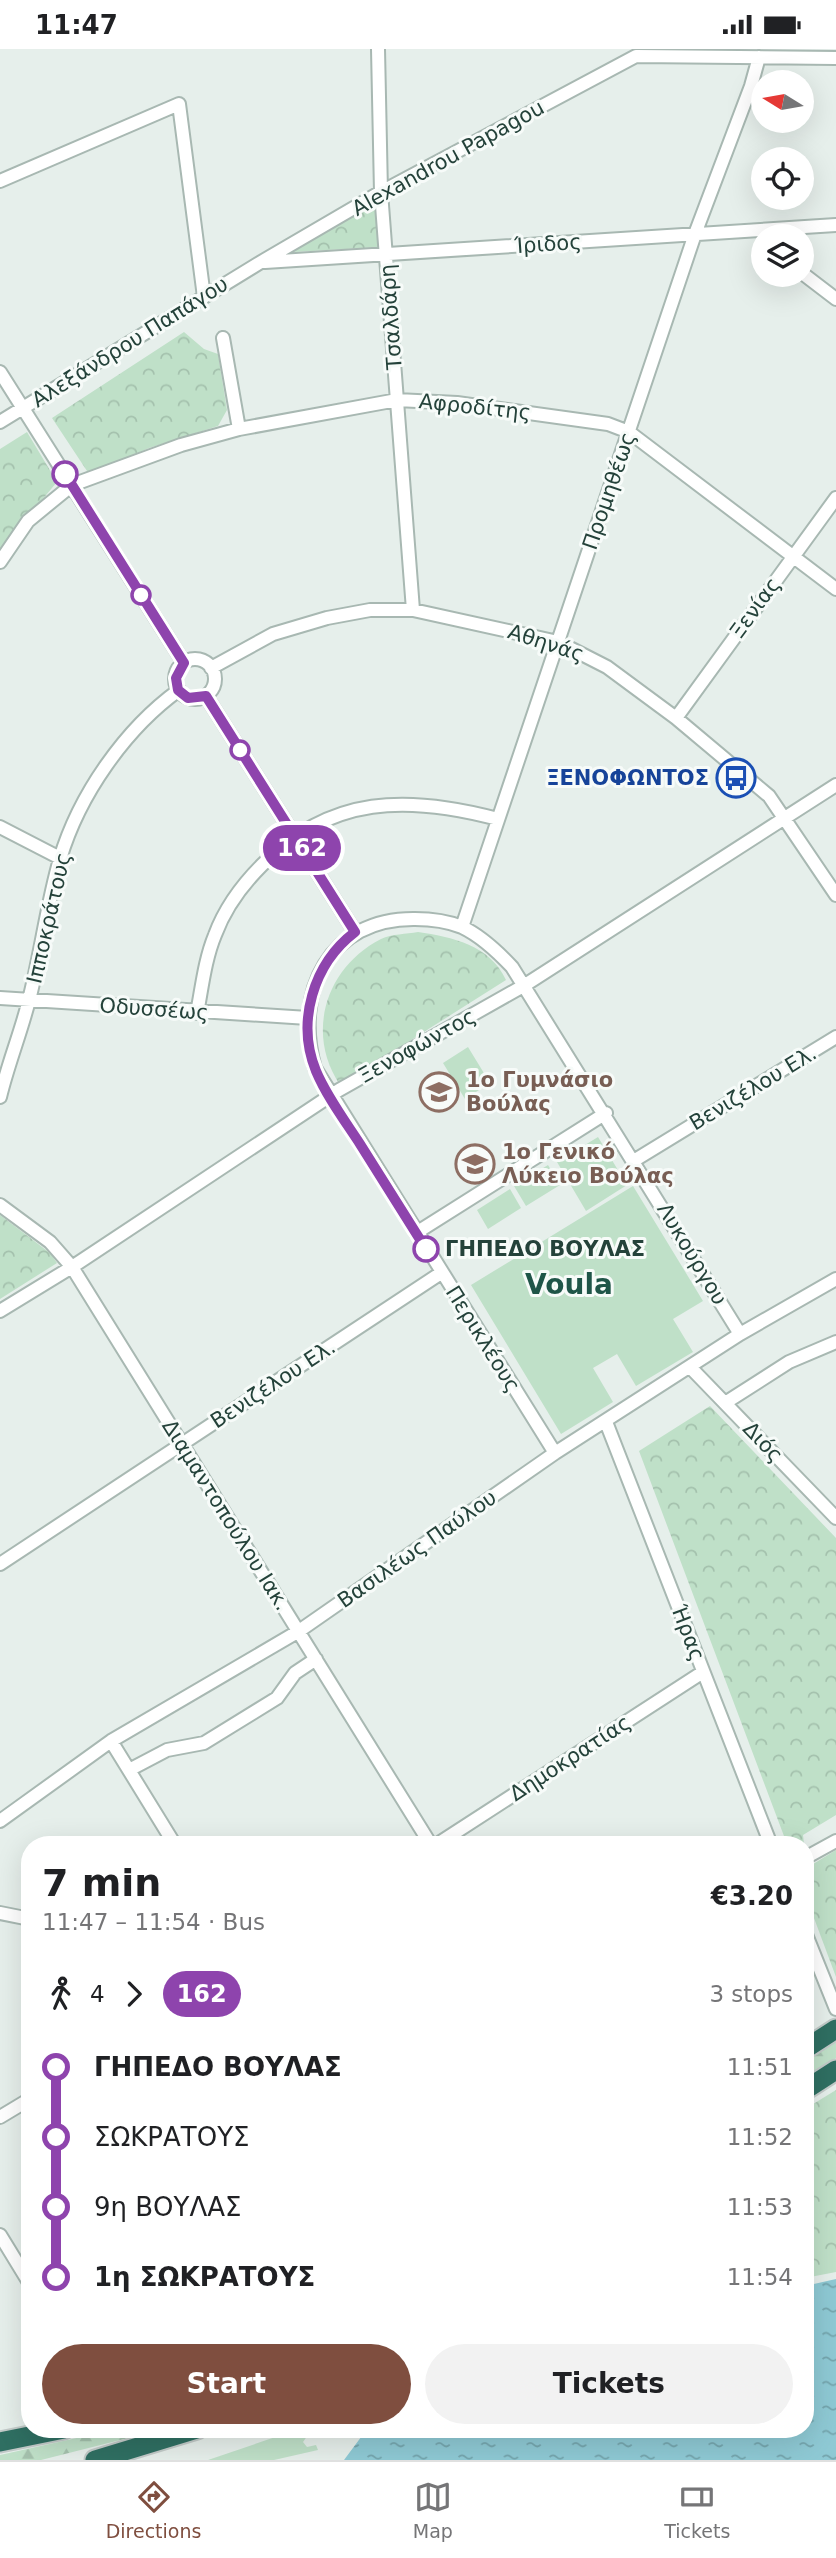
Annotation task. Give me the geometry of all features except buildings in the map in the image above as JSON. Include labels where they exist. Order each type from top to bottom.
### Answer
[{"type":"highway","points":[[814,2043],[836,2029]]},
{"type":"highway","points":[[814,2084],[836,2070]]},
{"type":"highway","points":[[0,2442],[21,2438]]},
{"type":"highway","points":[[95,2460],[167,2438]]},
{"type":"street","name":"Τσαλδάρη","points":[[378,49],[381,192],[413,610]]},
{"type":"street","name":"Alexandrou Papagou","points":[[261,262],[381,192],[636,56],[759,57]]},
{"type":"street","points":[[759,57],[836,58]]},
{"type":"street","name":"Προμηθέως","points":[[462,927],[695,234],[751,86],[759,57]]},
{"type":"street","points":[[0,181],[179,104],[204,297]]},
{"type":"street","name":"Ίριδος","points":[[261,262],[836,225]]},
{"type":"street","name":"Αλεξάνδρου Παπάγου","points":[[0,422],[261,262]]},
{"type":"street","points":[[814,282],[836,299]]},
{"type":"street","points":[[223,338],[239,429]]},
{"type":"street","points":[[0,372],[184,663]]},
{"type":"street","name":"Αφροδίτης","points":[[0,562],[28,521],[72,485],[181,445],[239,429],[397,400],[457,403],[608,424],[629,432],[836,589]]},
{"type":"street","name":"Ξενίας","points":[[676,718],[836,498]]},
{"type":"street","name":"Αθηνάς","points":[[211,668],[273,634],[360,611],[413,610],[558,642],[607,667],[676,718],[769,796],[836,895]]},
{"type":"street","points":[[199,660],[211,668],[215,683],[206,696],[188,698],[178,690],[176,678],[184,663],[199,660]]},
{"type":"street","name":"Ιπποκράτους","points":[[0,1097],[29,1001],[61,858],[88,796],[105,769],[156,709],[178,690]]},
{"type":"street","points":[[206,696],[355,932]]},
{"type":"street","name":"Ξενοφώντος","points":[[0,1311],[72,1267],[330,1096],[525,985],[836,785]]},
{"type":"street","points":[[197,1013],[214,936],[233,899],[258,869],[294,836],[335,814],[371,806],[443,807],[498,820]]},
{"type":"street","points":[[0,827],[61,858]]},
{"type":"street","name":"Λυκούργου","points":[[355,932],[367,925],[405,919],[431,920],[462,927],[499,953],[525,985],[606,1113],[740,1334]]},
{"type":"street","name":"Περικλέους","points":[[355,932],[337,947],[319,975],[308,1018],[310,1052],[330,1096],[555,1453]]},
{"type":"street","name":"Οδυσσέως","points":[[0,998],[197,1013],[308,1018]]},
{"type":"street","name":"Βενιζέλου Ελ.","points":[[635,1160],[836,1037]]},
{"type":"street","points":[[416,1233],[606,1113]]},
{"type":"street","name":"Διαμαντοπούλου Ιακ.","points":[[0,1205],[50,1242],[72,1267],[428,1836]]},
{"type":"street","name":"Βενιζέλου Ελ.","points":[[0,1564],[441,1273]]},
{"type":"street","name":"Βασιλέως Παύλου","points":[[0,1821],[111,1741],[299,1631],[555,1453],[740,1334],[836,1279]]},
{"type":"street","points":[[725,1403],[789,1362],[836,1342]]},
{"type":"street","name":"Διός","points":[[690,1367],[836,1518]]},
{"type":"street","name":"Ήρας","points":[[606,1422],[768,1836]]},
{"type":"street","points":[[129,1770],[167,1750],[204,1743],[277,1698],[295,1673],[316,1659]]},
{"type":"street","name":"Δημοκρατίας","points":[[448,1836],[704,1672]]},
{"type":"street","points":[[111,1741],[169,1836]]},
{"type":"street","points":[[814,1853],[836,1841]]},
{"type":"street","points":[[0,1913],[21,1917]]},
{"type":"street","points":[[814,1954],[836,2009]]},
{"type":"street","points":[[0,2117],[21,2104]]},
{"type":"street","points":[[0,2235],[21,2269]]},
{"type":"green space","points":[[378,204],[381,247],[294,252],[292,247]]},
{"type":"green space","points":[[184,332],[204,349],[218,354],[227,410],[218,426],[149,448],[89,474],[52,418]]},
{"type":"green space","points":[[27,432],[57,482],[0,550],[0,449]]},
{"type":"green space","points":[[418,932],[457,940],[480,951],[499,968],[506,980],[340,1085],[329,1065],[324,1044],[323,1023],[335,984],[346,966],[362,951],[381,939]]},
{"type":"green space","points":[[468,1047],[490,1083],[465,1099],[443,1063]]},
{"type":"green space","points":[[598,1137],[627,1185],[586,1211],[557,1162]]},
{"type":"green space","points":[[548,1165],[560,1185],[526,1206],[514,1186]]},
{"type":"green space","points":[[633,1186],[703,1301],[673,1319],[693,1352],[636,1386],[617,1354],[593,1368],[613,1402],[561,1434],[471,1285]]},
{"type":"green space","points":[[510,1189],[521,1208],[488,1229],[477,1210]]},
{"type":"green space","points":[[0,1215],[50,1253],[57,1263],[0,1299]]},
{"type":"green space","points":[[710,1406],[836,1538],[836,1815],[803,1836],[784,1836],[639,1451]]},
{"type":"green space","points":[[836,1850],[836,1977],[814,1918],[814,1863]]},
{"type":"green space","points":[[836,2042],[836,2058],[814,2072],[814,2056]]},
{"type":"green space","points":[[836,2090],[836,2272],[814,2276],[814,2103]]},
{"type":"green space","points":[[76,2438],[128,2438],[41,2460],[0,2460],[0,2455]]},
{"type":"green space","points":[[273,2438],[306,2438],[303,2442],[307,2447],[316,2445],[318,2450],[274,2460],[208,2460]]},
{"type":"water","points":[[836,2279],[836,2460],[344,2460],[360,2438],[814,2438],[814,2284]]},
{"type":"bus line","name":"162","points":[[65,474],[184,663],[177,672],[178,690],[188,698],[200,699],[206,696],[355,932],[337,947],[330,957],[311,996],[308,1018],[310,1052],[322,1083],[426,1249]]},
{"type":"place","name":"ΞΕΝΟΦΩΝΤΟΣ","points":[[736,778]]},
{"type":"place","name":"1ο Γυμνάσιο Βούλας","points":[[439,1092]]},
{"type":"place","name":"1ο Γενικό Λύκειο Βούλας","points":[[475,1164]]},
{"type":"place","name":"ΓΗΠΕΔΟ ΒΟΥΛΑΣ","points":[[426,1249]]},
{"type":"district","name":"Voula","points":[[569,1284]]}]
